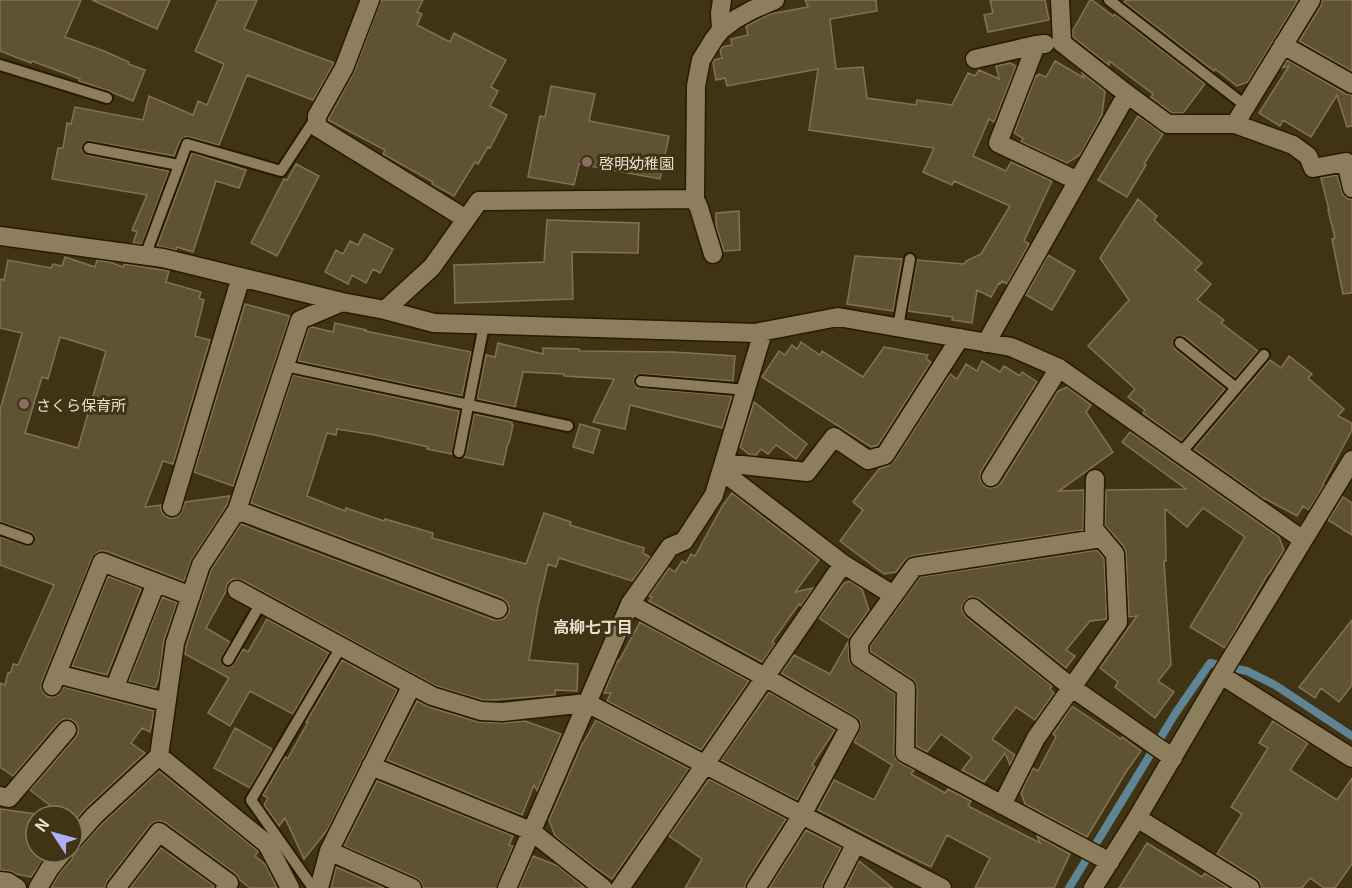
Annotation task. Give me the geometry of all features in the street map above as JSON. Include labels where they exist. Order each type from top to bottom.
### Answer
[{"type":"street","points":[[370,0],[344,68],[317,116],[317,127],[466,219]]},
{"type":"street","points":[[721,30],[722,0]]},
{"type":"street","points":[[713,254],[694,199],[696,86],[701,60],[721,30],[752,10],[775,0]]},
{"type":"street","points":[[1060,0],[1062,43]]},
{"type":"street","points":[[1235,124],[1311,0]]},
{"type":"street","points":[[975,59],[1036,45],[1062,43],[1168,124],[1235,124],[1293,145],[1308,156],[1313,168],[1346,162],[1352,188]]},
{"type":"street","points":[[1036,45],[998,143],[1078,181]]},
{"type":"street","points":[[1283,45],[1352,84]]},
{"type":"street","points":[[986,343],[1127,94]]},
{"type":"street","points":[[385,310],[432,267],[479,201],[694,199]]},
{"type":"street","points":[[0,236],[163,258],[434,323],[755,333],[838,317],[1011,347],[1059,368],[1303,540]]},
{"type":"street","points":[[172,507],[241,277]]},
{"type":"street","points":[[84,827],[159,756],[175,643],[201,564],[237,510],[300,320],[342,302]]},
{"type":"street","points":[[507,888],[630,604],[670,547],[684,541],[714,495],[763,332]]},
{"type":"street","points":[[723,467],[807,472],[834,437],[868,460],[885,455],[960,338]]},
{"type":"street","points":[[991,477],[1059,368]]},
{"type":"street","points":[[1093,888],[1104,859],[1137,818],[1168,755],[1225,669],[1352,460]]},
{"type":"street","points":[[723,467],[843,564],[893,595]]},
{"type":"street","points":[[1002,805],[1036,738],[1118,622],[1115,554],[1094,529],[1095,478]]},
{"type":"street","points":[[237,510],[498,609]]},
{"type":"street","points":[[1102,538],[914,567],[859,643],[860,658],[906,688],[905,753],[1104,859]]},
{"type":"street","points":[[166,702],[114,689],[55,680],[102,562],[191,596]]},
{"type":"street","points":[[620,888],[843,564]]},
{"type":"street","points":[[114,689],[156,583]]},
{"type":"street","points":[[237,590],[432,696],[481,711],[587,703],[942,888]]},
{"type":"street","points":[[630,604],[850,726],[802,815],[756,888]]},
{"type":"street","points":[[973,608],[1071,687],[1168,755]]},
{"type":"street","points":[[1225,669],[1352,758]]},
{"type":"street","points":[[319,888],[328,851],[412,685]]},
{"type":"street","points":[[0,796],[9,798],[67,730]]},
{"type":"street","points":[[159,756],[267,844],[290,888]]},
{"type":"street","points":[[371,766],[531,831],[603,888]]},
{"type":"street","points":[[1137,818],[1250,888]]},
{"type":"street","points":[[116,888],[159,832],[229,883],[225,888]]},
{"type":"street","points":[[833,888],[856,843]]},
{"type":"street","points":[[328,851],[412,888]]},
{"type":"street","points":[[38,888],[53,864]]},
{"type":"street","points":[[0,881],[8,882],[17,888]]},
{"type":"lane","points":[[1109,0],[1246,106]]},
{"type":"lane","points":[[0,65],[107,98]]},
{"type":"lane","points":[[145,256],[187,144],[281,171],[317,116]]},
{"type":"lane","points":[[89,148],[179,165]]},
{"type":"lane","points":[[898,327],[910,258]]},
{"type":"lane","points":[[459,452],[484,325]]},
{"type":"lane","points":[[1180,343],[1236,388]]},
{"type":"lane","points":[[1180,454],[1264,356]]},
{"type":"lane","points":[[285,366],[568,426]]},
{"type":"lane","points":[[641,381],[747,390]]},
{"type":"lane","points":[[0,529],[28,539]]},
{"type":"lane","points":[[228,660],[261,603]]},
{"type":"lane","points":[[313,888],[251,800],[341,647]]},
{"type":"building","points":[[0,0],[81,0],[65,37],[104,51],[145,70],[133,101],[79,81],[80,79],[0,51]]},
{"type":"building","points":[[92,0],[170,0],[157,29]]},
{"type":"building","points":[[218,0],[257,0],[244,29],[334,63],[313,100],[247,75],[219,145],[185,137],[180,141],[174,156],[90,141],[84,143],[82,150],[87,155],[169,171],[142,244],[133,243],[137,232],[132,230],[147,195],[52,179],[58,148],[63,148],[67,123],[71,124],[75,107],[143,120],[149,96],[193,115],[198,101],[207,105],[224,64],[195,51]]},
{"type":"building","points":[[381,0],[423,0],[417,12],[422,14],[417,25],[450,42],[454,33],[506,60],[491,87],[498,91],[490,106],[507,115],[490,148],[488,147],[478,164],[475,162],[454,196],[383,154],[385,150],[328,120],[354,72]]},
{"type":"building","points":[[805,0],[876,0],[877,11],[830,19],[836,69],[863,67],[867,98],[916,105],[917,100],[952,105],[968,73],[975,76],[979,70],[999,79],[996,66],[1010,63],[1016,66],[994,122],[989,119],[973,156],[1006,171],[1011,162],[1052,181],[1024,241],[1029,244],[1007,284],[1002,281],[999,283],[991,297],[977,290],[972,323],[952,320],[953,317],[908,311],[917,260],[964,264],[981,254],[1010,206],[954,181],[952,185],[923,172],[934,148],[809,130],[818,69],[727,86],[725,78],[716,80],[713,63],[714,60],[722,58],[720,50],[722,47],[732,45],[731,39],[748,35],[746,26],[770,14],[808,7]]},
{"type":"building","points":[[990,0],[1045,0],[1049,20],[988,32],[984,15],[993,13]]},
{"type":"building","points":[[1090,0],[1113,16],[1115,14],[1205,84],[1183,113],[1172,113],[1151,97],[1153,94],[1109,61],[1109,65],[1073,37],[1073,30]]},
{"type":"building","points":[[1126,0],[1298,0],[1248,82],[1237,86],[1124,2]]},
{"type":"building","points":[[1322,0],[1352,0],[1352,71],[1299,41],[1321,6]]},
{"type":"building","points":[[1287,60],[1346,94],[1352,95],[1352,126],[1347,127],[1337,95],[1311,137],[1283,120],[1280,126],[1259,113],[1289,66],[1282,68]]},
{"type":"building","points":[[1055,61],[1084,78],[1082,73],[1105,91],[1102,115],[1080,155],[1067,163],[1021,142],[1023,138],[1014,133],[1036,75],[1046,77]]},
{"type":"building","points":[[551,86],[595,94],[589,121],[669,136],[660,179],[579,164],[574,185],[528,177],[540,116],[545,117]]},
{"type":"building","points":[[1138,116],[1163,134],[1127,197],[1098,180]]},
{"type":"building","points":[[192,153],[246,170],[239,188],[216,181],[193,252],[177,247],[176,250],[157,246]]},
{"type":"building","points":[[296,164],[319,176],[277,256],[251,243],[284,179],[287,180]]},
{"type":"building","points":[[1337,175],[1343,195],[1352,199],[1352,293],[1343,294],[1332,239],[1335,238],[1321,178]]},
{"type":"building","points":[[1138,199],[1157,216],[1154,220],[1202,263],[1195,270],[1211,284],[1197,300],[1224,320],[1221,323],[1258,351],[1235,378],[1185,337],[1175,338],[1173,342],[1175,349],[1225,389],[1182,441],[1143,413],[1145,410],[1128,397],[1135,389],[1088,346],[1129,300],[1100,258]]},
{"type":"building","points":[[739,211],[740,250],[724,251],[716,226],[716,213]]},
{"type":"building","points":[[547,220],[639,223],[638,253],[572,252],[573,299],[455,303],[454,265],[544,262]]},
{"type":"building","points":[[364,234],[393,249],[380,273],[373,269],[366,283],[352,275],[348,284],[325,272],[336,250],[343,254],[350,241],[358,245]]},
{"type":"building","points":[[1048,255],[1075,271],[1052,310],[1026,295]]},
{"type":"building","points":[[855,256],[902,259],[893,311],[847,304]]},
{"type":"building","points":[[65,257],[95,267],[97,260],[123,267],[124,264],[169,271],[166,282],[201,292],[199,298],[204,300],[195,336],[210,340],[173,464],[163,461],[145,507],[161,505],[164,515],[174,518],[180,515],[185,502],[230,496],[227,505],[192,559],[184,581],[106,551],[100,551],[92,558],[41,688],[48,697],[58,695],[64,687],[154,711],[150,732],[142,728],[131,743],[145,753],[84,810],[84,804],[48,804],[30,790],[76,737],[78,727],[74,721],[64,719],[58,723],[13,776],[0,767],[0,683],[5,685],[13,664],[18,665],[54,585],[0,565],[0,537],[29,546],[33,544],[35,538],[31,532],[0,522],[0,410],[22,333],[0,328],[0,279],[4,280],[8,260],[51,268],[53,264],[62,266]],"holes":[[[60,337],[106,351],[78,448],[25,433],[42,377],[48,379]]]},
{"type":"building","points":[[245,304],[290,316],[233,486],[194,472]]},
{"type":"building","points":[[335,323],[471,352],[462,396],[298,361],[309,328],[333,332]]},
{"type":"building","points":[[801,342],[820,355],[822,351],[863,377],[884,347],[928,355],[926,359],[931,362],[878,445],[871,447],[762,377],[779,351],[785,355],[792,345],[797,349]]},
{"type":"building","points":[[498,343],[543,354],[543,348],[735,356],[733,381],[642,374],[635,376],[634,381],[636,387],[640,388],[732,396],[722,428],[630,405],[625,429],[593,422],[614,379],[523,372],[515,407],[477,399],[486,355],[495,357]]},
{"type":"building","points":[[1289,356],[1312,374],[1308,378],[1344,409],[1338,416],[1352,423],[1352,430],[1324,485],[1309,510],[1303,506],[1297,516],[1264,499],[1194,449],[1270,360],[1281,368]]},
{"type":"building","points":[[982,361],[1000,372],[1004,366],[1020,376],[1022,372],[1037,382],[981,471],[981,482],[986,487],[996,487],[1001,483],[1058,391],[1067,387],[1091,405],[1086,412],[1113,452],[1059,491],[1084,490],[1083,530],[912,556],[905,560],[896,572],[884,574],[840,541],[863,510],[853,502],[879,469],[894,461],[950,374],[957,379],[966,364],[977,371]]},
{"type":"building","points":[[293,375],[459,411],[452,454],[375,435],[337,429],[336,435],[327,433],[307,496],[345,511],[346,508],[384,521],[385,519],[433,533],[432,538],[526,564],[544,513],[571,522],[570,525],[644,548],[643,553],[650,557],[632,581],[559,558],[556,567],[548,564],[529,660],[578,664],[577,691],[555,690],[555,695],[483,700],[436,686],[242,580],[233,579],[227,584],[226,591],[206,628],[230,642],[221,659],[224,666],[232,666],[243,649],[248,652],[267,619],[329,653],[293,714],[250,691],[230,726],[208,713],[229,678],[185,654],[186,646],[211,570],[241,524],[494,620],[505,618],[509,612],[507,602],[502,598],[251,503]]},
{"type":"building","points":[[754,402],[807,444],[796,459],[776,445],[768,454],[761,449],[756,455],[750,455],[740,447]]},
{"type":"building","points":[[474,414],[512,422],[503,465],[464,457]]},
{"type":"building","points":[[580,424],[600,430],[593,453],[573,447]]},
{"type":"building","points":[[1130,432],[1279,537],[1284,550],[1225,648],[1190,627],[1245,537],[1203,508],[1187,527],[1165,509],[1166,561],[1164,561],[1171,665],[1158,681],[1174,692],[1155,718],[1115,687],[1118,682],[1100,668],[1137,616],[1129,617],[1124,547],[1105,525],[1106,490],[1186,489],[1122,442]]},
{"type":"building","points":[[732,493],[819,560],[795,592],[813,588],[772,642],[775,644],[762,662],[649,601],[652,597],[649,596],[669,568],[675,572],[682,561],[686,563],[691,554],[695,556]]},
{"type":"building","points":[[1343,497],[1352,503],[1352,535],[1328,520]]},
{"type":"building","points":[[1097,550],[1104,558],[1107,619],[1090,621],[1066,650],[1075,656],[1066,668],[980,599],[970,597],[962,606],[966,617],[1052,686],[1050,689],[1054,693],[1035,720],[1016,707],[992,739],[1015,755],[1010,765],[1005,753],[984,782],[962,770],[972,757],[941,734],[927,752],[916,746],[916,683],[871,652],[870,646],[920,577]]},
{"type":"building","points":[[108,576],[141,589],[107,675],[72,666]]},
{"type":"building","points":[[850,581],[862,589],[869,610],[849,638],[819,618],[844,583]]},
{"type":"building","points":[[162,597],[177,603],[164,640],[159,678],[155,688],[129,681]]},
{"type":"building","points":[[1352,620],[1352,685],[1339,702],[1321,688],[1315,698],[1299,687]]},
{"type":"building","points":[[640,622],[749,681],[701,750],[607,701],[611,693],[604,693],[618,660]]},
{"type":"building","points":[[848,642],[851,664],[895,694],[894,753],[896,759],[914,770],[911,774],[945,793],[948,789],[971,801],[968,806],[1040,843],[1037,836],[1070,854],[1054,888],[975,888],[990,858],[947,835],[931,867],[818,810],[834,780],[874,800],[892,765],[854,742],[861,726],[856,717],[781,673],[794,655],[830,674]]},
{"type":"building","points":[[342,660],[397,690],[328,829],[304,859],[285,818],[279,826],[264,805],[268,798],[263,795],[285,757],[288,758]]},
{"type":"building","points":[[769,692],[835,730],[812,765],[815,767],[797,800],[721,760]]},
{"type":"building","points":[[417,701],[478,722],[525,721],[561,734],[537,791],[534,785],[522,815],[387,760]]},
{"type":"building","points":[[1072,706],[1141,751],[1087,837],[1025,804],[1021,793],[1033,768],[1038,771],[1056,737],[1053,734]]},
{"type":"building","points":[[596,720],[689,769],[612,879],[555,836],[549,820],[583,742]]},
{"type":"building","points":[[1273,721],[1308,743],[1290,770],[1337,800],[1352,778],[1352,864],[1335,888],[1324,888],[1310,878],[1302,888],[1261,888],[1256,878],[1217,854],[1242,814],[1231,807],[1268,748],[1259,743]]},
{"type":"building","points":[[235,728],[272,749],[250,788],[214,768]]},
{"type":"building","points":[[159,771],[258,851],[255,856],[265,864],[277,888],[250,888],[236,874],[160,821],[150,825],[107,881],[105,888],[51,888],[68,864],[84,864],[84,844]]},
{"type":"building","points":[[709,779],[786,819],[746,882],[745,888],[685,888],[702,859],[669,836]]},
{"type":"building","points":[[377,781],[513,836],[509,845],[513,846],[496,888],[423,888],[417,878],[344,846]]},
{"type":"building","points":[[0,809],[24,812],[24,864],[40,864],[31,877],[0,870]]},
{"type":"building","points":[[806,830],[841,848],[822,888],[769,888]]},
{"type":"building","points":[[1147,843],[1202,877],[1205,873],[1229,888],[1119,888]]},
{"type":"building","points":[[161,848],[214,886],[214,888],[130,888]]},
{"type":"building","points":[[533,856],[558,866],[585,888],[519,888]]},
{"type":"building","points":[[859,861],[893,888],[846,888]]},
{"type":"building","points":[[336,867],[384,888],[331,888]]},
{"type":"waterway","points":[[1069,888],[1175,714],[1210,663],[1247,671],[1275,685],[1352,736]]},
{"type":"place","name":"啓明幼稚園","points":[[587,162]]},
{"type":"place","name":"さくら保育所","points":[[24,404]]},
{"type":"district","name":"高柳七丁目","points":[[593,626]]}]
